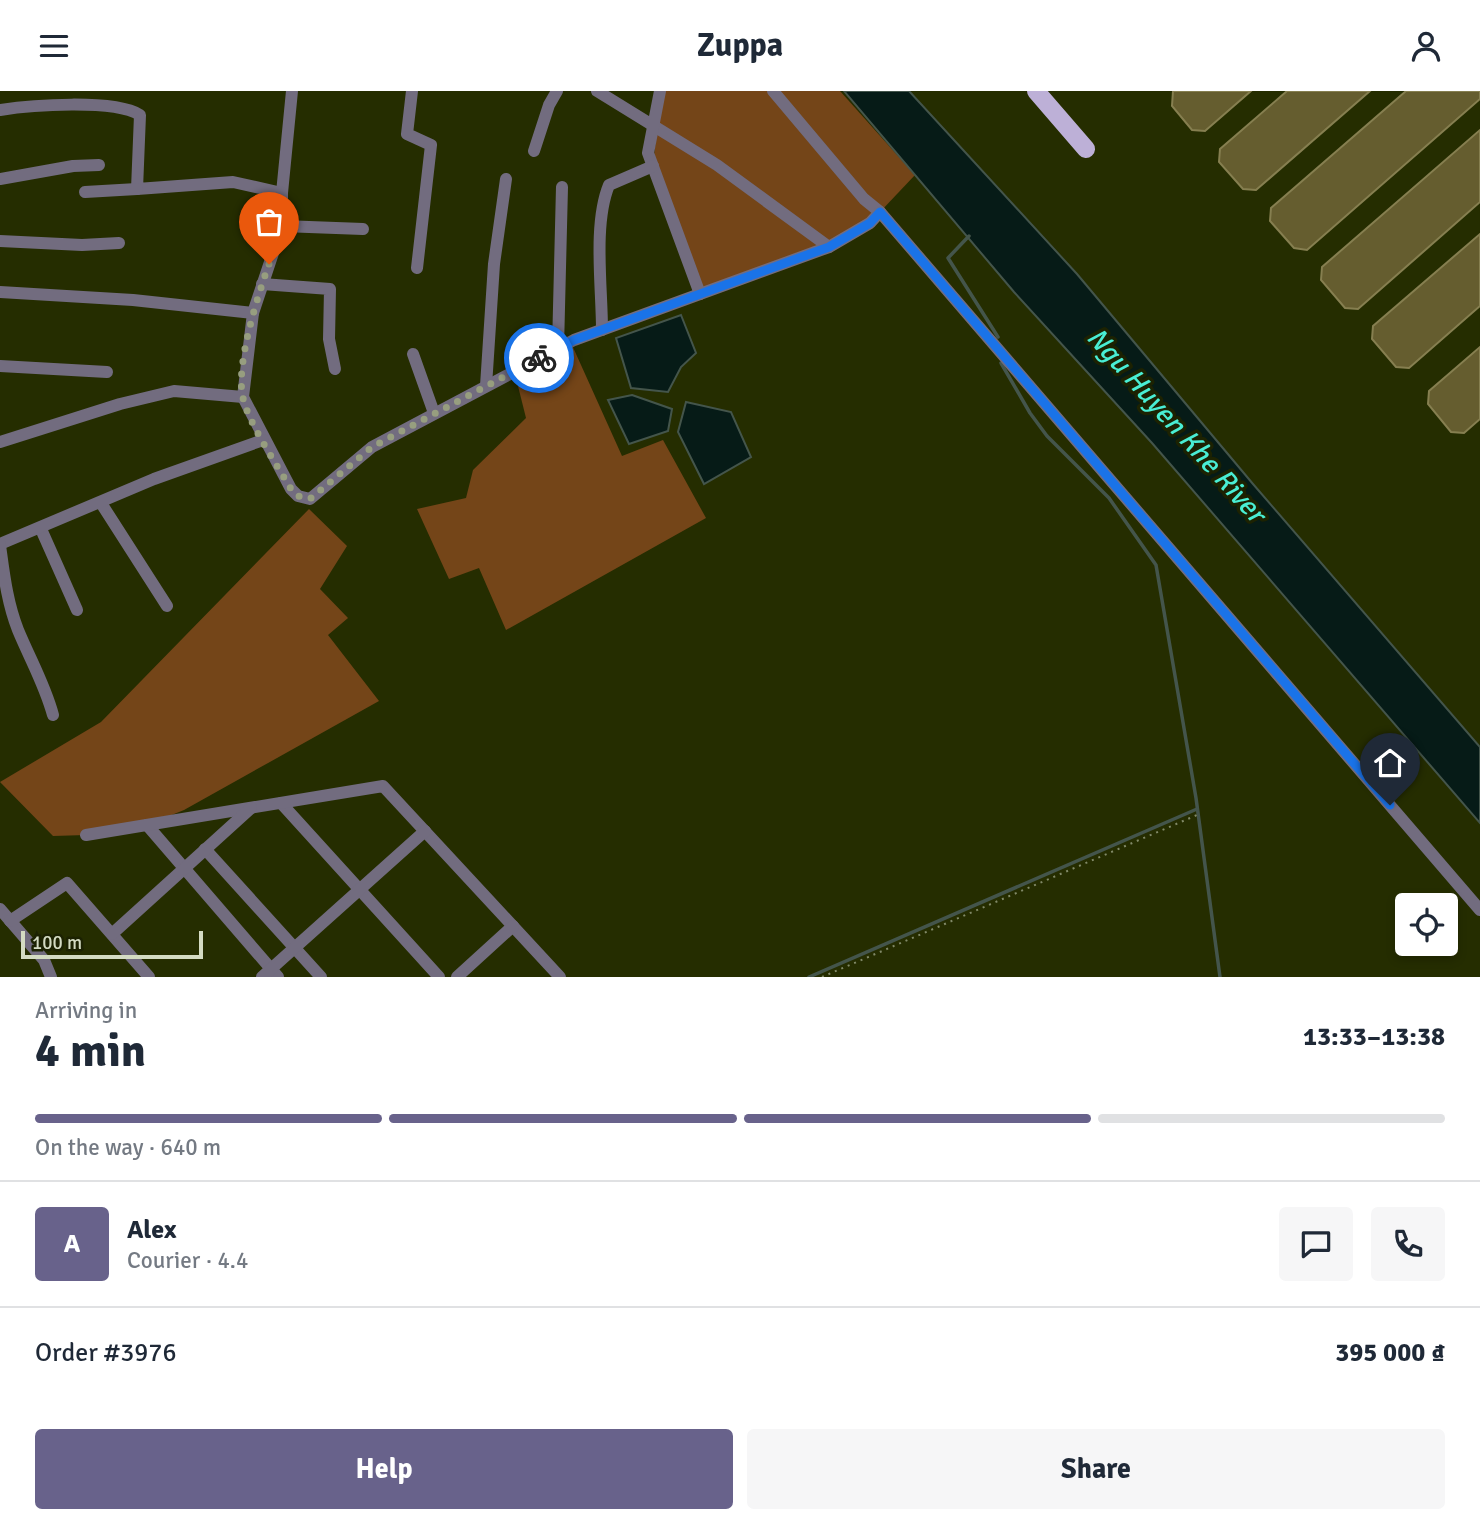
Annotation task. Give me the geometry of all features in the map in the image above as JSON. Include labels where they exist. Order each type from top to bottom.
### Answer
[{"type":"main road","points":[[1036,91],[1086,149]]},
{"type":"street","points":[[292,91],[282,193],[282,226],[253,313],[243,372],[243,397],[263,440],[291,489],[304,499],[310,499],[372,447],[558,348],[829,247],[870,223],[880,212]]},
{"type":"street","points":[[412,91],[407,134],[431,145],[416,268]]},
{"type":"street","points":[[534,151],[548,105],[557,91]]},
{"type":"street","points":[[597,91],[717,165],[829,247]]},
{"type":"street","points":[[660,91],[648,153],[700,294]]},
{"type":"street","points":[[773,91],[1480,910]]},
{"type":"street","points":[[0,110],[42,105],[127,107],[139,115],[136,189]]},
{"type":"street","points":[[0,179],[73,166],[99,165]]},
{"type":"street","points":[[602,330],[601,214],[604,195],[608,185],[653,166]]},
{"type":"street","points":[[486,386],[494,264],[506,179]]},
{"type":"street","points":[[85,193],[233,182],[282,193]]},
{"type":"street","points":[[558,348],[562,187]]},
{"type":"street","points":[[282,226],[363,229]]},
{"type":"street","points":[[0,241],[82,245],[119,243]]},
{"type":"street","points":[[262,283],[330,289],[329,339],[335,369]]},
{"type":"street","points":[[0,292],[132,300],[253,313]]},
{"type":"street","points":[[413,354],[434,413]]},
{"type":"street","points":[[0,366],[107,372]]},
{"type":"street","points":[[0,442],[120,404],[174,391],[243,397]]},
{"type":"street","points":[[53,715],[47,693],[11,608],[0,545],[154,479],[263,440]]},
{"type":"street","points":[[101,503],[167,606]]},
{"type":"street","points":[[41,529],[77,610]]},
{"type":"street","points":[[86,835],[383,786],[560,977]]},
{"type":"street","points":[[281,803],[439,977]]},
{"type":"street","points":[[111,934],[252,807]]},
{"type":"street","points":[[147,825],[270,974],[295,948],[425,831]]},
{"type":"street","points":[[205,849],[321,977]]},
{"type":"street","points":[[10,921],[67,883],[149,977]]},
{"type":"street","points":[[0,909],[44,960],[51,977]]},
{"type":"street","points":[[457,977],[513,926]]},
{"type":"path","points":[[822,977],[1197,815]]},
{"type":"shaded area","points":[[661,91],[840,91],[915,175],[880,212],[829,247],[700,294],[653,166]]},
{"type":"shaded area","points":[[572,345],[622,456],[663,440],[706,518],[506,630],[479,568],[449,579],[417,509],[466,498],[473,470],[526,418],[515,374]]},
{"type":"shaded area","points":[[309,509],[347,546],[320,589],[348,618],[328,635],[379,701],[184,810],[147,825],[86,835],[53,836],[0,782],[101,722]]},
{"type":"water","name":"Ngu Huyen Khe River","points":[[844,91],[909,91],[1077,274],[1253,484],[1480,747],[1480,823],[1152,443],[1014,292]]},
{"type":"water","points":[[681,315],[696,353],[681,367],[668,392],[631,388],[616,338]]},
{"type":"water","points":[[632,395],[672,409],[668,431],[629,444],[608,400]]},
{"type":"water","points":[[686,402],[731,412],[751,457],[704,484],[678,432]]},
{"type":"building","points":[[1173,91],[1251,91],[1205,131],[1192,130],[1172,106]]},
{"type":"building","points":[[1287,91],[1370,91],[1256,190],[1243,189],[1219,162],[1220,149]]},
{"type":"building","points":[[1406,91],[1480,91],[1480,99],[1307,250],[1294,248],[1270,221],[1271,208]]},
{"type":"building","points":[[1480,130],[1480,202],[1358,309],[1345,308],[1321,280],[1322,267]]},
{"type":"building","points":[[1480,234],[1480,306],[1409,368],[1396,367],[1372,339],[1373,326]]},
{"type":"building","points":[[1480,347],[1480,419],[1464,433],[1451,432],[1428,404],[1429,391]]},
{"type":"waterway","points":[[969,236],[948,258],[998,337]]},
{"type":"waterway","points":[[1001,363],[1030,413],[1047,436],[1109,498],[1156,565],[1196,798],[1220,977]]},
{"type":"waterway","points":[[809,977],[1197,809]]},
{"type":"way so far","points":[[269,264],[253,313],[243,372],[243,397],[263,440],[291,489],[304,499],[310,499],[372,447],[539,358]]},
{"type":"route","points":[[539,358],[574,340],[829,247],[870,223],[880,212],[1390,805]]}]
